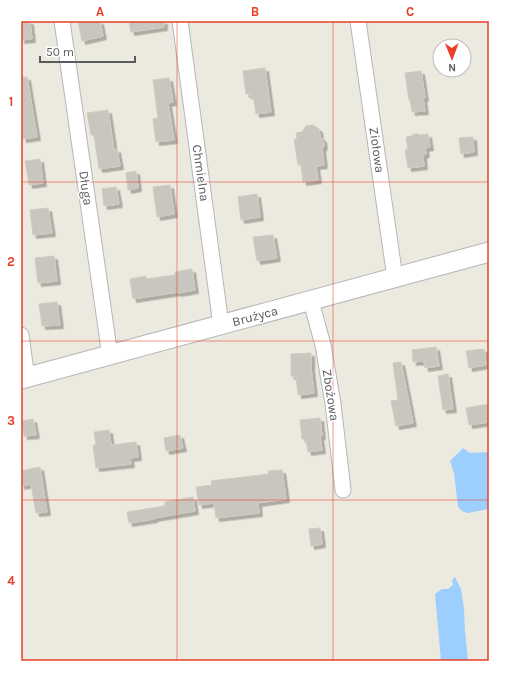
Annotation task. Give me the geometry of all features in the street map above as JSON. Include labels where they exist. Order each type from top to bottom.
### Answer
[{"type":"street","name":"Długa","points":[[62,21],[110,356]]},
{"type":"street","name":"Chmielna","points":[[180,21],[221,325]]},
{"type":"street","name":"Ziołowa","points":[[358,21],[395,278]]},
{"type":"street","name":"Brużyca","points":[[24,379],[489,252]]},
{"type":"street","name":"Zbożowa","points":[[311,301],[323,345],[333,404],[343,490]]},
{"type":"street","points":[[21,335],[24,379]]},
{"type":"water","points":[[463,448],[470,453],[489,452],[489,509],[468,513],[462,511],[458,507],[454,473],[450,461]]},
{"type":"water","points":[[455,577],[461,589],[464,608],[468,661],[441,661],[435,594],[442,589],[448,589],[453,585],[452,580]]},
{"type":"building","points":[[21,21],[30,21],[32,39],[21,40]]},
{"type":"building","points":[[78,21],[100,21],[103,36],[82,41]]},
{"type":"building","points":[[129,21],[164,21],[164,27],[131,32]]},
{"type":"building","points":[[265,68],[271,112],[256,114],[254,99],[251,99],[250,94],[246,94],[243,71]]},
{"type":"building","points":[[421,71],[425,98],[423,98],[425,111],[412,112],[405,73]]},
{"type":"building","points":[[21,77],[27,77],[37,137],[23,139],[21,127]]},
{"type":"building","points":[[169,78],[173,102],[168,103],[174,140],[156,142],[153,119],[158,118],[153,80]]},
{"type":"building","points":[[108,110],[114,150],[117,149],[120,166],[99,169],[94,135],[91,135],[87,113]]},
{"type":"building","points":[[313,125],[319,129],[320,136],[323,139],[324,145],[322,149],[324,165],[316,166],[318,180],[303,182],[301,164],[298,165],[294,139],[297,139],[296,133],[302,132],[306,126]]},
{"type":"building","points":[[413,134],[428,134],[430,147],[425,148],[426,154],[423,155],[424,166],[408,168],[405,150],[408,150],[406,137],[412,136]]},
{"type":"building","points":[[473,137],[474,152],[461,154],[459,138]]},
{"type":"building","points":[[40,159],[43,183],[29,185],[25,161]]},
{"type":"building","points":[[136,171],[138,188],[128,190],[126,173]]},
{"type":"building","points":[[170,185],[174,214],[157,217],[153,187]]},
{"type":"building","points":[[116,187],[119,204],[104,206],[102,189]]},
{"type":"building","points":[[257,194],[260,217],[241,220],[238,197]]},
{"type":"building","points":[[48,208],[52,233],[33,235],[30,210]]},
{"type":"building","points":[[273,235],[277,258],[257,261],[253,237]]},
{"type":"building","points":[[54,256],[57,281],[38,283],[35,258]]},
{"type":"building","points":[[192,269],[195,290],[133,299],[130,279],[146,276],[146,279],[175,275],[175,272]]},
{"type":"building","points":[[57,302],[60,325],[42,326],[39,304]]},
{"type":"building","points":[[436,347],[439,366],[425,368],[424,361],[413,362],[412,350]]},
{"type":"building","points":[[484,349],[486,365],[469,368],[466,351]]},
{"type":"building","points":[[311,353],[314,393],[298,395],[296,376],[291,376],[291,354]]},
{"type":"building","points":[[401,362],[413,423],[396,426],[391,401],[398,400],[393,363]]},
{"type":"building","points":[[448,374],[453,409],[443,410],[438,376]]},
{"type":"building","points":[[489,404],[489,422],[469,425],[466,408]]},
{"type":"building","points":[[320,418],[322,450],[308,452],[306,439],[302,439],[300,420]]},
{"type":"building","points":[[33,419],[36,435],[24,436],[22,421]]},
{"type":"building","points":[[109,430],[111,445],[136,442],[138,457],[130,458],[131,464],[96,468],[93,445],[96,445],[94,432]]},
{"type":"building","points":[[180,435],[183,448],[166,451],[164,438]]},
{"type":"building","points":[[40,467],[47,512],[36,513],[31,484],[21,486],[21,471]]},
{"type":"building","points":[[282,470],[286,499],[258,503],[259,513],[216,518],[214,503],[199,505],[196,487],[212,485],[211,481],[269,474],[268,471]]},
{"type":"building","points":[[193,497],[195,511],[129,523],[127,512],[165,506],[165,502]]},
{"type":"building","points":[[320,528],[322,544],[311,546],[309,529]]}]
